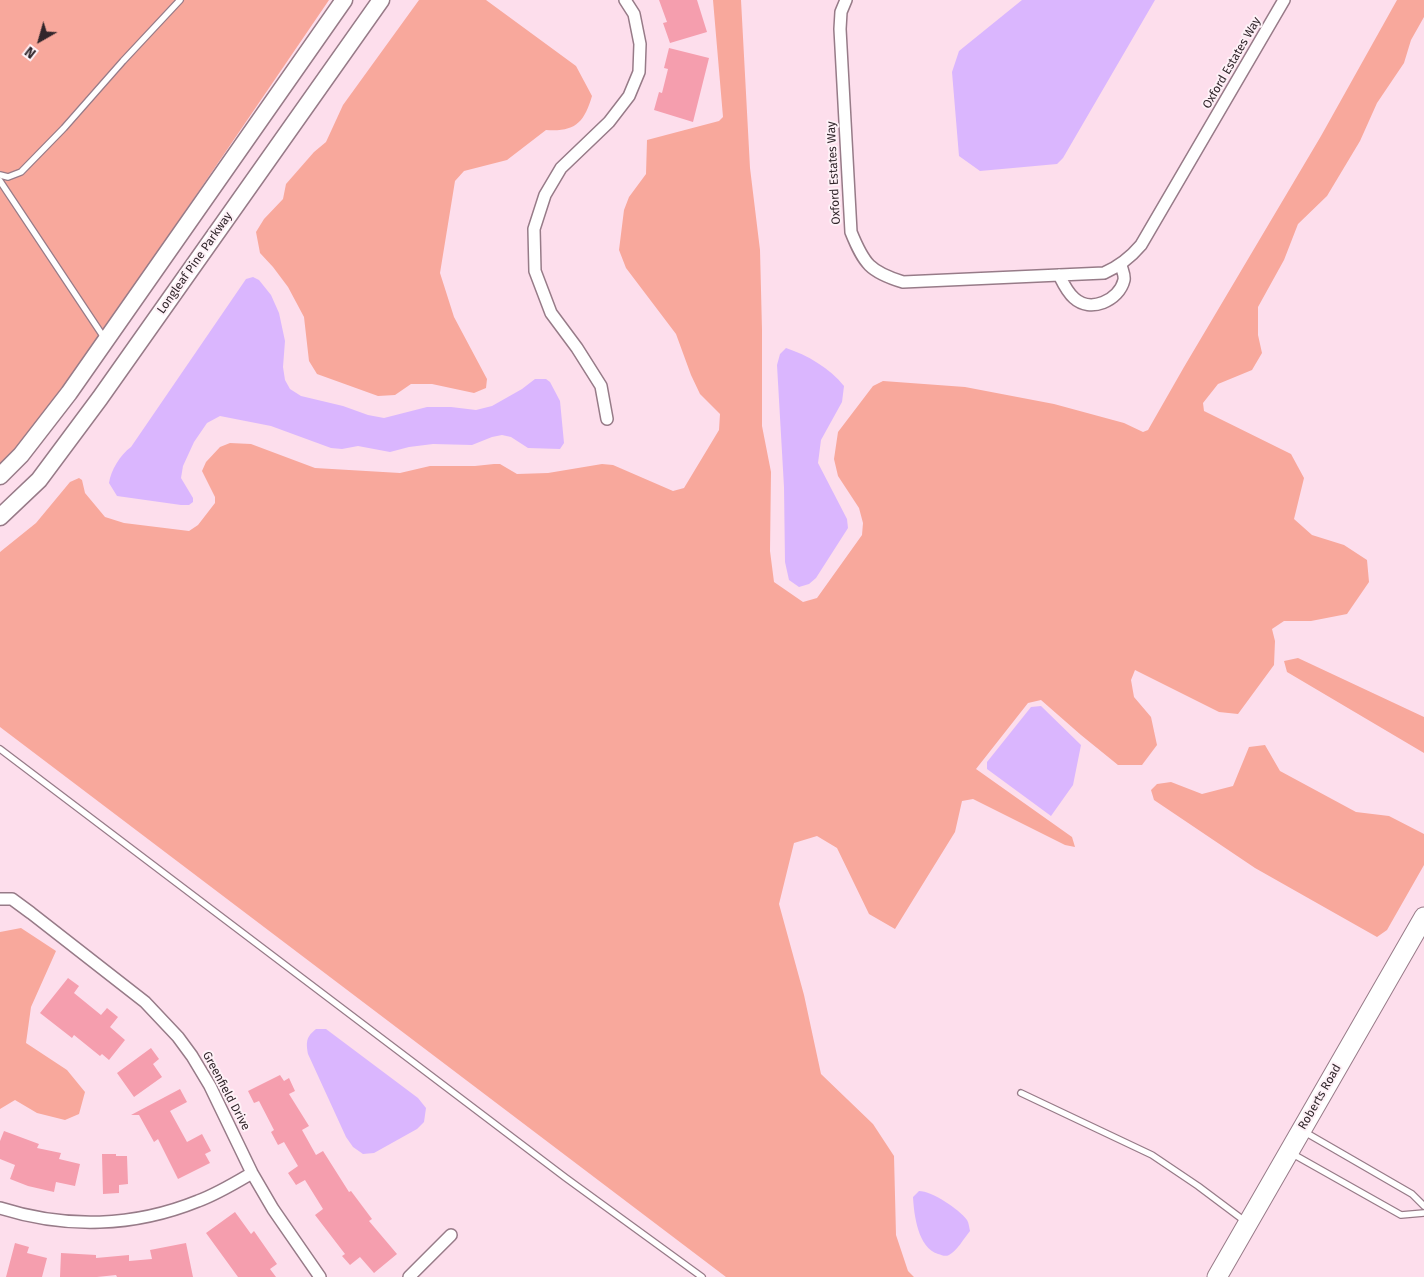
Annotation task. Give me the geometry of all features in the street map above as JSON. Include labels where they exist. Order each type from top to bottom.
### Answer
[{"type":"main road","points":[[0,476],[21,455],[78,381],[344,0]]},
{"type":"main road","name":"Longleaf Pine Parkway","points":[[0,517],[39,480],[100,398],[381,0]]},
{"type":"main road","points":[[78,381],[100,398]]},
{"type":"main road","name":"Roberts Road","points":[[1217,1277],[1424,917]]},
{"type":"street","points":[[607,419],[601,386],[577,348],[551,313],[535,271],[534,229],[545,195],[561,168],[609,122],[629,96],[638,72],[640,44],[634,14],[625,0]]},
{"type":"street","name":"Oxford Estates Way","points":[[846,0],[841,12],[840,29],[851,232],[858,251],[869,267],[882,276],[903,282],[1104,272],[1121,265],[1141,244],[1284,0]]},
{"type":"street","points":[[1059,275],[1064,286],[1074,299],[1088,306],[1107,302],[1120,290],[1124,278],[1121,265]]},
{"type":"street","name":"Greenfield Drive","points":[[0,899],[12,899],[31,912],[145,1002],[162,1018],[192,1056],[210,1086],[252,1172],[273,1209],[320,1277]]},
{"type":"street","points":[[0,1208],[32,1217],[65,1222],[107,1223],[131,1220],[166,1213],[200,1201],[252,1172]]},
{"type":"street","points":[[409,1277],[451,1235]]},
{"type":"lane","points":[[0,175],[8,177],[21,172],[64,128],[180,0]]},
{"type":"lane","points":[[0,181],[106,341]]},
{"type":"lane","points":[[0,748],[566,1178],[702,1277]]},
{"type":"lane","points":[[1021,1093],[1152,1155],[1248,1223]]},
{"type":"lane","points":[[1302,1130],[1412,1194],[1424,1206]]},
{"type":"lane","points":[[1289,1152],[1402,1215],[1424,1214]]},
{"type":"shaded area","points":[[0,0],[329,0],[64,389],[16,450],[0,467]]},
{"type":"shaded area","points":[[419,0],[486,0],[576,66],[592,96],[586,113],[577,124],[564,129],[546,130],[507,160],[464,171],[455,181],[440,273],[454,317],[487,379],[486,388],[474,393],[432,384],[411,384],[395,395],[378,396],[317,374],[309,361],[304,317],[288,287],[260,253],[256,232],[264,219],[283,199],[286,184],[314,152],[326,142],[343,105]]},
{"type":"shaded area","points":[[713,0],[741,0],[750,168],[760,250],[762,426],[771,472],[770,551],[774,582],[803,602],[817,598],[862,535],[863,523],[859,508],[838,476],[834,459],[838,432],[873,386],[883,381],[965,387],[1054,404],[1124,423],[1143,432],[1148,430],[1321,136],[1397,0],[1424,0],[1424,17],[1411,40],[1404,63],[1377,103],[1360,141],[1327,196],[1298,224],[1284,260],[1258,307],[1258,335],[1262,353],[1252,370],[1218,384],[1203,403],[1204,411],[1291,454],[1304,478],[1294,519],[1312,535],[1344,545],[1367,560],[1369,582],[1347,614],[1311,621],[1284,621],[1272,629],[1275,641],[1274,665],[1238,714],[1219,712],[1135,670],[1131,680],[1134,697],[1151,717],[1157,745],[1142,765],[1118,765],[1041,700],[1028,703],[976,769],[1072,837],[1075,847],[1065,845],[973,799],[962,801],[955,832],[895,929],[869,914],[837,848],[817,836],[794,843],[779,904],[804,995],[821,1074],[873,1124],[894,1156],[896,1235],[908,1271],[914,1277],[726,1277],[0,727],[0,552],[36,523],[70,482],[79,478],[82,480],[85,493],[105,517],[124,523],[189,531],[198,525],[215,503],[215,497],[202,471],[206,462],[220,447],[230,443],[251,444],[315,468],[400,473],[430,466],[500,464],[517,474],[548,473],[602,464],[613,465],[673,491],[684,488],[719,430],[720,414],[700,394],[676,334],[626,268],[619,250],[624,210],[629,197],[646,174],[647,140],[719,121],[723,117]]},
{"type":"shaded area","points":[[1022,0],[1155,0],[1063,158],[1057,164],[980,171],[959,156],[952,72],[959,51]]},
{"type":"shaded area","points":[[253,277],[259,280],[271,295],[279,313],[285,341],[283,367],[285,380],[290,389],[301,396],[384,418],[427,407],[476,410],[492,406],[522,389],[535,379],[546,379],[550,382],[560,401],[564,443],[560,449],[528,448],[511,437],[502,435],[472,445],[433,444],[390,452],[358,446],[342,449],[331,448],[271,426],[220,416],[207,423],[194,442],[183,466],[181,478],[193,498],[193,502],[189,505],[181,505],[117,496],[109,483],[117,463],[131,447],[246,279]]},
{"type":"shaded area","points":[[786,348],[818,363],[832,373],[844,386],[842,402],[821,440],[818,463],[847,519],[848,528],[816,578],[809,584],[799,587],[789,580],[785,562],[784,487],[777,365],[780,354]]},
{"type":"shaded area","points":[[1298,658],[1424,717],[1424,753],[1287,672],[1284,661]]},
{"type":"shaded area","points":[[1041,706],[1081,745],[1073,785],[1051,816],[987,769],[987,762],[1031,707]]},
{"type":"shaded area","points":[[1265,745],[1280,771],[1356,812],[1389,816],[1424,834],[1424,865],[1387,930],[1377,937],[1255,868],[1154,800],[1151,790],[1157,784],[1171,782],[1202,794],[1233,786],[1249,747]]},
{"type":"shaded area","points":[[21,928],[56,951],[31,1007],[26,1043],[67,1070],[85,1092],[79,1114],[65,1120],[37,1113],[15,1100],[0,1109],[0,932]]},
{"type":"shaded area","points":[[316,1029],[326,1029],[418,1098],[426,1108],[424,1122],[417,1129],[374,1153],[363,1154],[353,1147],[346,1137],[308,1054],[308,1040]]},
{"type":"shaded area","points":[[919,1191],[931,1194],[945,1201],[968,1221],[970,1231],[958,1247],[949,1255],[944,1256],[931,1251],[918,1230],[913,1197]]},
{"type":"building","points":[[659,0],[697,0],[707,32],[670,43],[663,23],[667,22]]},
{"type":"building","points":[[669,48],[709,58],[693,122],[654,110],[659,92],[662,93],[668,69],[664,68]]},
{"type":"building","points":[[68,978],[79,986],[74,993],[101,1015],[107,1008],[118,1017],[110,1027],[125,1040],[109,1060],[102,1054],[100,1056],[74,1035],[72,1038],[40,1013]]},
{"type":"building","points":[[151,1048],[159,1059],[153,1064],[162,1077],[134,1097],[117,1073]]},
{"type":"building","points":[[280,1075],[284,1081],[289,1078],[295,1091],[289,1094],[309,1126],[302,1130],[316,1155],[323,1151],[349,1192],[351,1191],[372,1219],[369,1221],[397,1254],[374,1273],[360,1257],[350,1265],[342,1256],[345,1254],[315,1215],[323,1209],[305,1180],[296,1185],[288,1173],[298,1166],[284,1142],[278,1145],[271,1132],[274,1130],[259,1101],[254,1103],[248,1091]]},
{"type":"building","points":[[180,1089],[187,1102],[170,1111],[187,1142],[202,1134],[211,1151],[205,1154],[210,1163],[178,1179],[158,1139],[154,1142],[139,1115],[131,1115]]},
{"type":"building","points":[[4,1131],[39,1144],[37,1148],[61,1153],[59,1159],[80,1164],[75,1186],[56,1182],[54,1192],[28,1186],[10,1179],[15,1165],[0,1159],[0,1141]]},
{"type":"building","points":[[102,1154],[127,1156],[128,1184],[119,1185],[119,1193],[103,1194]]},
{"type":"building","points":[[235,1212],[251,1234],[254,1231],[277,1264],[270,1269],[276,1277],[238,1277],[206,1233]]},
{"type":"building","points":[[15,1243],[29,1247],[27,1253],[47,1258],[42,1277],[6,1277]]},
{"type":"building","points":[[186,1243],[193,1277],[117,1277],[116,1275],[60,1277],[61,1253],[96,1255],[96,1258],[129,1255],[129,1261],[152,1259],[150,1250]]}]
